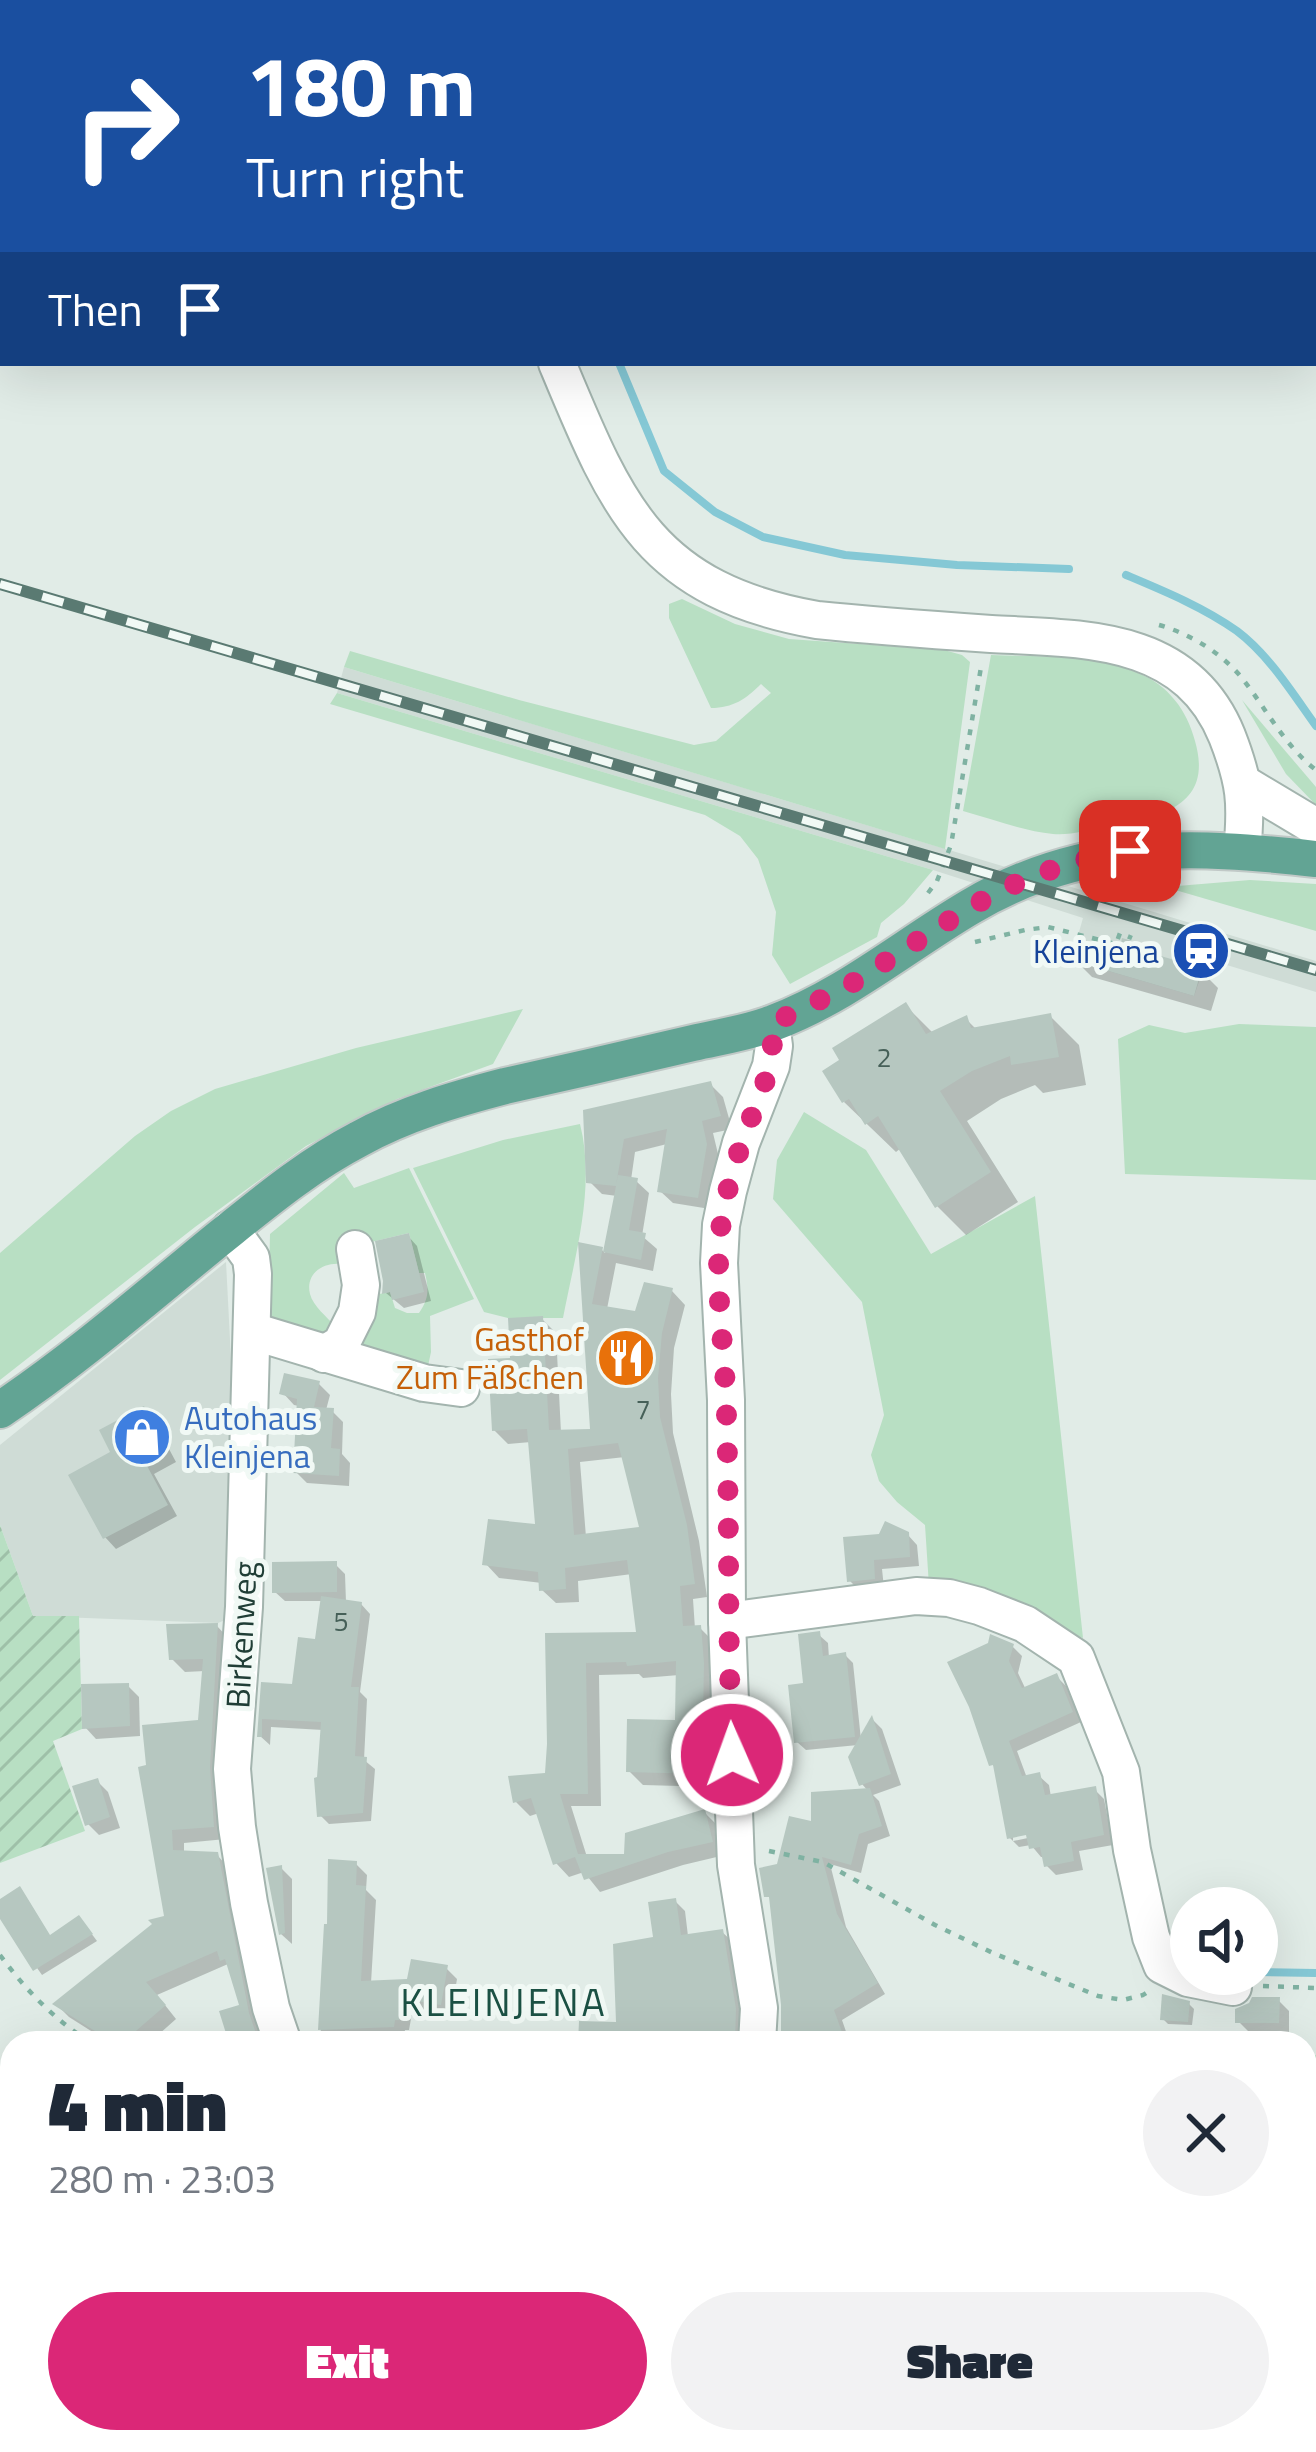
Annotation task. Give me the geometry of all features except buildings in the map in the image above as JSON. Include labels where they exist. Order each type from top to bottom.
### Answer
[{"type":"main road","points":[[0,1410],[324,1159],[397,1120],[505,1086],[771,1024],[848,986],[970,907],[1071,862],[1130,851],[1192,849],[1316,860]]},
{"type":"street","points":[[557,366],[593,450],[629,515],[674,562],[739,599],[794,616],[1110,644],[1158,659],[1200,690],[1217,713],[1244,784],[1242,852]]},
{"type":"street","points":[[1244,784],[1316,826]]},
{"type":"street","points":[[758,2031],[759,2008],[736,1865],[719,1263],[721,1225],[741,1143],[771,1066],[771,1024]]},
{"type":"street","name":"Birkenweg","points":[[230,1229],[250,1258],[254,1274],[244,1606],[232,1769],[249,1904],[279,2031]]},
{"type":"street","points":[[324,1354],[341,1344],[357,1312],[362,1285],[355,1249]]},
{"type":"street","points":[[252,1331],[424,1383],[461,1388]]},
{"type":"street","points":[[727,1621],[916,1596],[949,1598],[1025,1624],[1076,1658],[1121,1772],[1151,1936],[1162,1965],[1170,1969]]},
{"type":"path","points":[[925,898],[938,881],[951,845],[986,633]]},
{"type":"path","points":[[970,944],[1048,927],[1116,944],[1120,933],[1132,938]]},
{"type":"path","points":[[735,1844],[823,1862],[974,1944],[1098,1996],[1123,2000],[1143,1995],[1155,1987],[1162,1965]]},
{"type":"path","points":[[0,1955],[71,2031]]},
{"type":"path","points":[[1278,1988],[1316,1988]]},
{"type":"shaded area","points":[[344,667],[1316,961],[1316,992],[1207,959],[1194,996],[1071,960],[1083,918],[337,693]]},
{"type":"shaded area","points":[[226,1262],[234,1417],[225,1620],[33,1616],[0,1525],[0,1445]]},
{"type":"green space","points":[[682,599],[735,624],[789,639],[944,650],[970,662],[945,849],[344,667],[350,651],[694,745],[716,741],[771,693],[761,684],[739,702],[711,708],[669,618],[669,604]]},
{"type":"green space","points":[[991,655],[1103,662],[1158,684],[1181,709],[1195,741],[1197,781],[1189,795],[1163,813],[1066,834],[1030,830],[963,811]]},
{"type":"green space","points":[[337,693],[933,870],[881,923],[877,937],[790,984],[772,955],[776,912],[758,859],[740,836],[705,815],[330,704]]},
{"type":"green space","points":[[1242,700],[1316,787],[1316,805],[1286,774]]},
{"type":"green space","points":[[1250,880],[1316,884],[1316,931],[1165,887]]},
{"type":"green space","points":[[523,1009],[493,1064],[397,1099],[306,1146],[0,1380],[0,1253],[135,1136],[215,1089],[356,1048]]},
{"type":"green space","points":[[1239,1024],[1316,1027],[1316,1180],[1125,1174],[1118,1039],[1149,1025],[1185,1033]]},
{"type":"green space","points":[[804,1112],[866,1150],[931,1254],[1035,1196],[1083,1638],[971,1594],[929,1586],[925,1525],[879,1481],[871,1455],[884,1415],[862,1302],[773,1199],[777,1160]]},
{"type":"green space","points":[[580,1124],[585,1196],[563,1318],[508,1318],[484,1312],[413,1168],[503,1140]]},
{"type":"green space","points":[[409,1168],[474,1299],[430,1316],[428,1366],[358,1352],[376,1284],[379,1294],[390,1292],[395,1308],[407,1313],[419,1313],[425,1303],[425,1273],[419,1273],[409,1233],[367,1243],[341,1264],[322,1267],[313,1275],[312,1298],[335,1326],[317,1336],[268,1320],[270,1234],[344,1173],[354,1188]]},
{"type":"green space","points":[[0,1525],[33,1616],[79,1616],[82,1729],[53,1741],[85,1831],[0,1863]]},
{"type":"waterway","points":[[620,366],[664,471],[715,512],[763,537],[845,555],[1069,569]]},
{"type":"waterway","points":[[1126,575],[1237,631],[1270,663],[1316,726]]},
{"type":"waterway","points":[[1278,1972],[1316,1973]]},
{"type":"railway","points":[[0,584],[1316,970]]},
{"type":"place","name":"Kleinjena","points":[[1201,951]]},
{"type":"place","name":"Gasthof Zum Fäßchen","points":[[626,1358]]},
{"type":"place","name":"Autohaus Kleinjena","points":[[142,1437]]},
{"type":"district","name":"KLEINJENA","points":[[504,2001]]},
{"type":"route","points":[[732,1755],[721,1225],[741,1143],[771,1066],[771,1024],[848,986],[970,907],[1015,884],[1071,862],[1130,851]]}]
